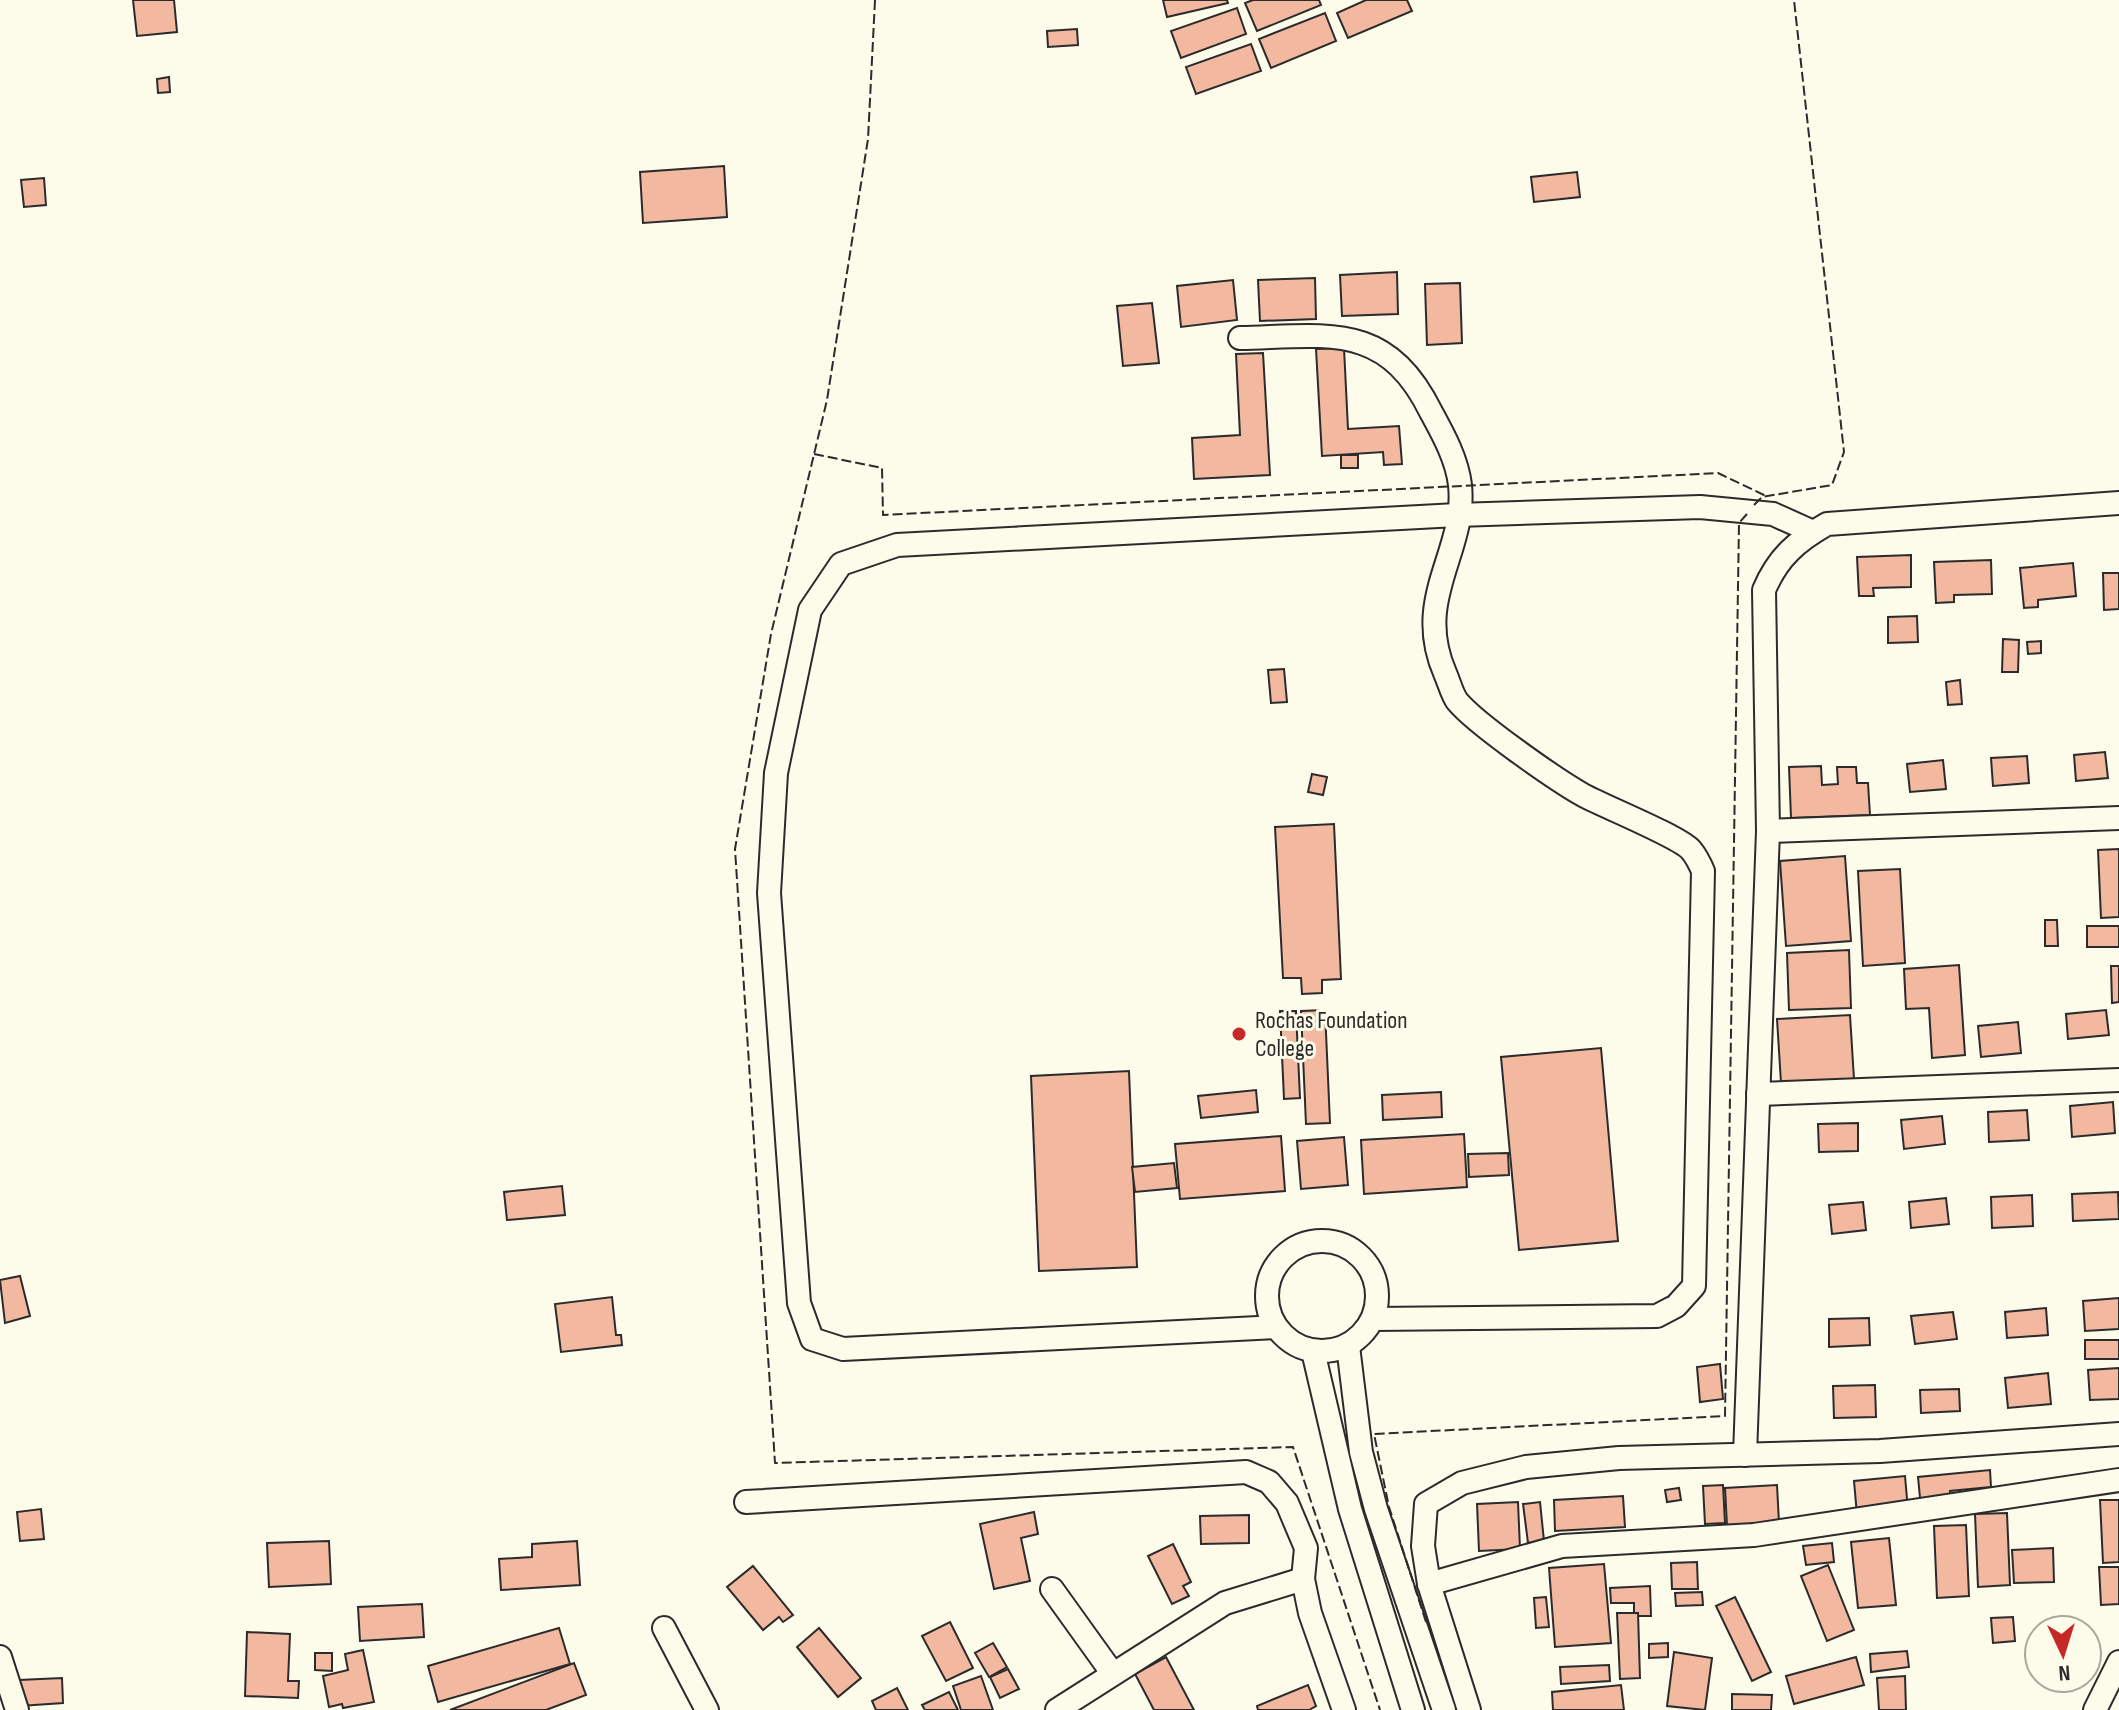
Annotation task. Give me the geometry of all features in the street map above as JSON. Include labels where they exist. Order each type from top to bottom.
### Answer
[{"type":"street","points":[[1240,338],[1333,336],[1357,341],[1394,357],[1418,384],[1449,447],[1460,485],[1457,515],[1432,616],[1438,658],[1457,700],[1489,728],[1581,794],[1690,849],[1703,871],[1694,1286],[1676,1306],[1657,1316],[1373,1319]]},
{"type":"street","points":[[1745,1455],[1768,831],[1764,590],[1773,568],[1795,542],[1827,524],[2119,503]]},
{"type":"street","points":[[1276,1327],[843,1349],[812,1339],[799,1303],[769,893],[776,773],[810,610],[841,564],[897,545],[1457,515],[1713,508],[1773,514],[1813,532]]},
{"type":"street","points":[[1768,831],[2119,818]]},
{"type":"street","points":[[1758,1094],[2119,1080]]},
{"type":"street","points":[[1320,1240],[1339,1243],[1356,1252],[1369,1265],[1376,1282],[1378,1301],[1373,1319],[1363,1334],[1348,1346],[1331,1351],[1313,1351],[1296,1345],[1276,1327],[1266,1302],[1267,1284],[1274,1267],[1286,1253],[1302,1244],[1320,1240]]},
{"type":"street","points":[[1348,1346],[1361,1452],[1376,1509],[1444,1710]]},
{"type":"street","points":[[1313,1351],[1350,1509],[1413,1710]]},
{"type":"street","points":[[1469,1710],[1429,1584],[1423,1546],[1426,1504],[1462,1483],[1526,1467],[1619,1458],[1880,1451],[2119,1434]]},
{"type":"street","points":[[746,1502],[1246,1472],[1269,1482],[1287,1503],[1306,1548],[1303,1579],[1310,1613],[1344,1710]]},
{"type":"street","points":[[1429,1584],[1562,1546],[1754,1535],[2119,1480]]},
{"type":"street","points":[[1057,1710],[1225,1603],[1303,1579]]},
{"type":"street","points":[[1052,1589],[1113,1674]]},
{"type":"street","points":[[664,1628],[707,1710]]},
{"type":"street","points":[[0,1657],[17,1710]]},
{"type":"street","points":[[2095,1710],[2119,1662]]},
{"type":"building","points":[[133,0],[174,0],[177,32],[137,36]]},
{"type":"building","points":[[1163,0],[1227,0],[1228,3],[1167,17]]},
{"type":"building","points":[[1253,0],[1319,0],[1321,5],[1257,31],[1245,3]]},
{"type":"building","points":[[1366,0],[1407,0],[1412,11],[1348,38],[1337,13]]},
{"type":"building","points":[[1237,8],[1246,34],[1181,58],[1171,31]]},
{"type":"building","points":[[1325,13],[1336,41],[1271,68],[1259,39]]},
{"type":"building","points":[[1077,29],[1078,45],[1048,47],[1047,31]]},
{"type":"building","points":[[1251,44],[1261,71],[1196,94],[1186,67]]},
{"type":"building","points":[[169,77],[170,92],[158,93],[157,79]]},
{"type":"building","points":[[724,166],[727,217],[643,223],[640,172]]},
{"type":"building","points":[[1577,172],[1580,197],[1534,202],[1531,177]]},
{"type":"building","points":[[44,178],[46,205],[24,207],[21,180]]},
{"type":"building","points":[[1397,272],[1398,314],[1342,316],[1340,275]]},
{"type":"building","points":[[1315,278],[1316,319],[1260,321],[1258,280]]},
{"type":"building","points":[[1233,280],[1237,320],[1181,327],[1177,286]]},
{"type":"building","points":[[1460,283],[1462,343],[1427,345],[1425,284]]},
{"type":"building","points":[[1152,303],[1159,363],[1123,366],[1117,306]]},
{"type":"building","points":[[1344,348],[1348,429],[1399,426],[1402,464],[1384,465],[1383,452],[1322,456],[1316,349]]},
{"type":"building","points":[[1263,353],[1270,475],[1194,479],[1192,438],[1240,435],[1236,354]]},
{"type":"building","points":[[1341,455],[1358,455],[1358,468],[1341,468]]},
{"type":"building","points":[[1911,555],[1911,587],[1873,588],[1874,596],[1859,596],[1857,557]]},
{"type":"building","points":[[1991,560],[1992,594],[1954,595],[1954,602],[1936,603],[1934,562]]},
{"type":"building","points":[[2073,563],[2076,596],[2038,600],[2038,607],[2024,608],[2020,568]]},
{"type":"building","points":[[2103,573],[2119,573],[2119,609],[2104,610]]},
{"type":"building","points":[[1917,616],[1918,642],[1888,643],[1888,617]]},
{"type":"building","points":[[2003,639],[2019,640],[2018,672],[2002,672]]},
{"type":"building","points":[[2041,641],[2041,653],[2028,654],[2027,642]]},
{"type":"building","points":[[1284,669],[1287,702],[1271,703],[1268,670]]},
{"type":"building","points":[[1960,680],[1962,704],[1948,705],[1946,682]]},
{"type":"building","points":[[2105,752],[2108,778],[2076,781],[2074,755]]},
{"type":"building","points":[[2027,756],[2029,783],[1993,786],[1991,758]]},
{"type":"building","points":[[1943,760],[1946,789],[1910,792],[1907,764]]},
{"type":"building","points":[[1821,766],[1822,785],[1838,784],[1837,767],[1856,767],[1857,783],[1868,783],[1870,815],[1791,818],[1789,767]]},
{"type":"building","points":[[1312,774],[1327,777],[1323,795],[1308,792]]},
{"type":"building","points":[[1334,824],[1341,979],[1322,980],[1322,993],[1302,994],[1301,978],[1283,978],[1275,827]]},
{"type":"building","points":[[2119,849],[2119,917],[2101,918],[2098,850]]},
{"type":"building","points":[[1845,856],[1851,941],[1786,946],[1780,861]]},
{"type":"building","points":[[1900,869],[1905,963],[1863,966],[1858,871]]},
{"type":"building","points":[[2045,920],[2057,920],[2058,946],[2045,946]]},
{"type":"building","points":[[2087,926],[2119,926],[2119,947],[2087,947]]},
{"type":"building","points":[[1849,950],[1851,1008],[1789,1010],[1787,953]]},
{"type":"building","points":[[1959,965],[1965,1055],[1932,1058],[1929,1008],[1906,1009],[1904,969]]},
{"type":"building","points":[[2111,966],[2119,966],[2119,1002],[2112,1003]]},
{"type":"building","points":[[1325,1010],[1330,1123],[1306,1124],[1301,1011]]},
{"type":"building","points":[[2106,1010],[2109,1035],[2068,1039],[2066,1014]]},
{"type":"building","points":[[1280,1011],[1296,1011],[1300,1098],[1284,1099]]},
{"type":"building","points":[[1850,1015],[1854,1079],[1781,1083],[1777,1019]]},
{"type":"building","points":[[2018,1022],[2021,1053],[1981,1057],[1978,1026]]},
{"type":"building","points":[[1601,1048],[1618,1241],[1519,1250],[1501,1057]]},
{"type":"building","points":[[1129,1071],[1137,1267],[1039,1271],[1031,1076]]},
{"type":"building","points":[[1256,1090],[1258,1112],[1201,1118],[1198,1096]]},
{"type":"building","points":[[1441,1092],[1442,1117],[1383,1120],[1382,1095]]},
{"type":"building","points":[[2113,1102],[2115,1133],[2072,1137],[2070,1106]]},
{"type":"building","points":[[2027,1110],[2029,1140],[1989,1142],[1988,1112]]},
{"type":"building","points":[[1942,1116],[1945,1144],[1904,1149],[1901,1120]]},
{"type":"building","points":[[1858,1123],[1858,1151],[1819,1152],[1818,1124]]},
{"type":"building","points":[[1464,1134],[1467,1187],[1364,1194],[1361,1140]]},
{"type":"building","points":[[1281,1136],[1285,1191],[1180,1199],[1175,1144]]},
{"type":"building","points":[[1344,1137],[1348,1185],[1301,1189],[1297,1141]]},
{"type":"building","points":[[1508,1153],[1509,1175],[1469,1177],[1468,1154]]},
{"type":"building","points":[[1174,1163],[1177,1188],[1135,1192],[1132,1167]]},
{"type":"building","points":[[562,1186],[565,1215],[507,1220],[504,1192]]},
{"type":"building","points":[[2118,1192],[2119,1219],[2073,1221],[2072,1194]]},
{"type":"building","points":[[2032,1195],[2033,1226],[1992,1228],[1991,1197]]},
{"type":"building","points":[[1946,1198],[1949,1224],[1911,1228],[1909,1202]]},
{"type":"building","points":[[1863,1202],[1866,1230],[1832,1234],[1829,1205]]},
{"type":"building","points":[[20,1276],[30,1316],[5,1323],[0,1280]]},
{"type":"building","points":[[612,1297],[616,1335],[621,1335],[622,1345],[561,1352],[555,1304]]},
{"type":"building","points":[[2119,1298],[2119,1329],[2085,1331],[2083,1301]]},
{"type":"building","points":[[2046,1308],[2048,1335],[2007,1338],[2005,1312]]},
{"type":"building","points":[[1953,1312],[1957,1339],[1915,1344],[1911,1316]]},
{"type":"building","points":[[1869,1318],[1870,1345],[1829,1347],[1829,1319]]},
{"type":"building","points":[[2085,1340],[2119,1340],[2119,1359],[2085,1359]]},
{"type":"building","points":[[1720,1364],[1723,1399],[1700,1402],[1697,1367]]},
{"type":"building","points":[[2119,1368],[2119,1399],[2090,1400],[2088,1370]]},
{"type":"building","points":[[2048,1373],[2051,1404],[2008,1408],[2005,1378]]},
{"type":"building","points":[[1875,1385],[1876,1417],[1834,1418],[1833,1386]]},
{"type":"building","points":[[1959,1389],[1960,1411],[1921,1413],[1920,1390]]},
{"type":"building","points":[[1990,1470],[1991,1487],[1950,1491],[1951,1505],[1921,1508],[1918,1477]]},
{"type":"building","points":[[1905,1476],[1908,1510],[1857,1515],[1854,1481]]},
{"type":"building","points":[[1723,1485],[1725,1523],[1705,1524],[1703,1486]]},
{"type":"building","points":[[1777,1485],[1779,1523],[1727,1526],[1725,1488]]},
{"type":"building","points":[[1679,1488],[1681,1500],[1667,1502],[1665,1490]]},
{"type":"building","points":[[1623,1496],[1625,1527],[1555,1531],[1554,1500]]},
{"type":"building","points":[[2100,1500],[2119,1500],[2119,1562],[2103,1563]]},
{"type":"building","points":[[1518,1502],[1520,1549],[1479,1551],[1477,1504]]},
{"type":"building","points":[[1540,1502],[1544,1541],[1528,1543],[1523,1504]]},
{"type":"building","points":[[41,1509],[44,1539],[20,1541],[17,1512]]},
{"type":"building","points":[[1034,1512],[1038,1534],[1021,1538],[1030,1581],[994,1589],[980,1524]]},
{"type":"building","points":[[2007,1513],[2010,1585],[1978,1587],[1975,1514]]},
{"type":"building","points":[[1249,1515],[1249,1543],[1201,1544],[1200,1516]]},
{"type":"building","points":[[1966,1525],[1969,1596],[1937,1598],[1934,1526]]},
{"type":"building","points":[[1889,1538],[1896,1605],[1858,1608],[1851,1542]]},
{"type":"building","points":[[329,1541],[331,1584],[269,1587],[267,1543]]},
{"type":"building","points":[[577,1541],[580,1585],[501,1590],[499,1559],[532,1557],[532,1544]]},
{"type":"building","points":[[1832,1543],[1834,1562],[1806,1565],[1803,1546]]},
{"type":"building","points":[[1173,1544],[1191,1582],[1183,1586],[1189,1596],[1172,1604],[1148,1556]]},
{"type":"building","points":[[2053,1548],[2054,1582],[2014,1583],[2012,1550]]},
{"type":"building","points":[[1697,1562],[1698,1589],[1672,1589],[1671,1563]]},
{"type":"building","points":[[1604,1564],[1611,1643],[1555,1647],[1549,1568]]},
{"type":"building","points":[[1828,1565],[1854,1630],[1827,1641],[1801,1576]]},
{"type":"building","points":[[753,1566],[793,1615],[783,1622],[779,1617],[763,1630],[727,1587]]},
{"type":"building","points":[[2099,1567],[2119,1567],[2119,1604],[2101,1605]]},
{"type":"building","points":[[1650,1586],[1651,1616],[1634,1616],[1634,1603],[1611,1603],[1610,1588]]},
{"type":"building","points":[[1702,1592],[1703,1605],[1676,1606],[1675,1593]]},
{"type":"building","points":[[1546,1597],[1549,1627],[1536,1628],[1534,1598]]},
{"type":"building","points":[[1735,1597],[1771,1672],[1752,1681],[1716,1606]]},
{"type":"building","points":[[422,1604],[424,1637],[360,1641],[358,1607]]},
{"type":"building","points":[[1617,1613],[1638,1613],[1640,1678],[1620,1679]]},
{"type":"building","points":[[2013,1617],[2015,1641],[1993,1643],[1991,1618]]},
{"type":"building","points":[[950,1622],[973,1668],[946,1681],[922,1636]]},
{"type":"building","points":[[559,1628],[570,1664],[438,1702],[428,1666]]},
{"type":"building","points":[[819,1628],[861,1678],[838,1697],[797,1647]]},
{"type":"building","points":[[247,1632],[290,1634],[288,1681],[299,1681],[298,1698],[245,1696]]},
{"type":"building","points":[[993,1643],[1007,1667],[989,1677],[975,1653]]},
{"type":"building","points":[[1668,1643],[1668,1657],[1649,1658],[1649,1644]]},
{"type":"building","points":[[363,1650],[374,1702],[343,1708],[342,1704],[329,1707],[323,1676],[348,1670],[345,1654]]},
{"type":"building","points":[[1907,1651],[1909,1667],[1871,1672],[1870,1654]]},
{"type":"building","points":[[1674,1652],[1712,1658],[1705,1710],[1667,1706]]},
{"type":"building","points":[[315,1653],[332,1653],[332,1671],[315,1670]]},
{"type":"building","points":[[1166,1657],[1194,1710],[1154,1710],[1135,1674]]},
{"type":"building","points":[[1856,1657],[1864,1685],[1794,1704],[1786,1676]]},
{"type":"building","points":[[574,1663],[586,1695],[546,1710],[450,1710]]},
{"type":"building","points":[[1609,1665],[1610,1681],[1561,1684],[1560,1667]]},
{"type":"building","points":[[1008,1669],[1019,1689],[1000,1698],[990,1677]]},
{"type":"building","points":[[981,1676],[993,1710],[961,1710],[953,1686]]},
{"type":"building","points":[[1905,1676],[1906,1710],[1879,1710],[1877,1678]]},
{"type":"building","points":[[62,1678],[63,1703],[20,1706],[19,1680]]},
{"type":"building","points":[[1308,1685],[1316,1706],[1309,1710],[1258,1710],[1257,1706]]},
{"type":"building","points":[[1621,1685],[1624,1710],[1553,1710],[1552,1692]]},
{"type":"building","points":[[897,1688],[908,1710],[876,1710],[872,1701]]},
{"type":"building","points":[[949,1692],[958,1710],[925,1710],[922,1705]]},
{"type":"building","points":[[1732,1694],[1772,1695],[1771,1710],[1732,1710]]},
{"type":"fence","points":[[875,0],[868,139],[827,400],[771,634],[735,849],[775,1463],[1293,1447],[1380,1710]]},
{"type":"fence","points":[[1754,505],[1762,497],[1832,485],[1844,452],[1794,0]]},
{"type":"fence","points":[[814,454],[882,468],[883,515],[1718,473],[1766,496]]},
{"type":"fence","points":[[1426,1622],[1389,1507],[1374,1434],[1725,1416],[1739,523],[1747,514]]},
{"type":"place","name":"Rochas Foundation College","points":[[1239,1034]]}]
